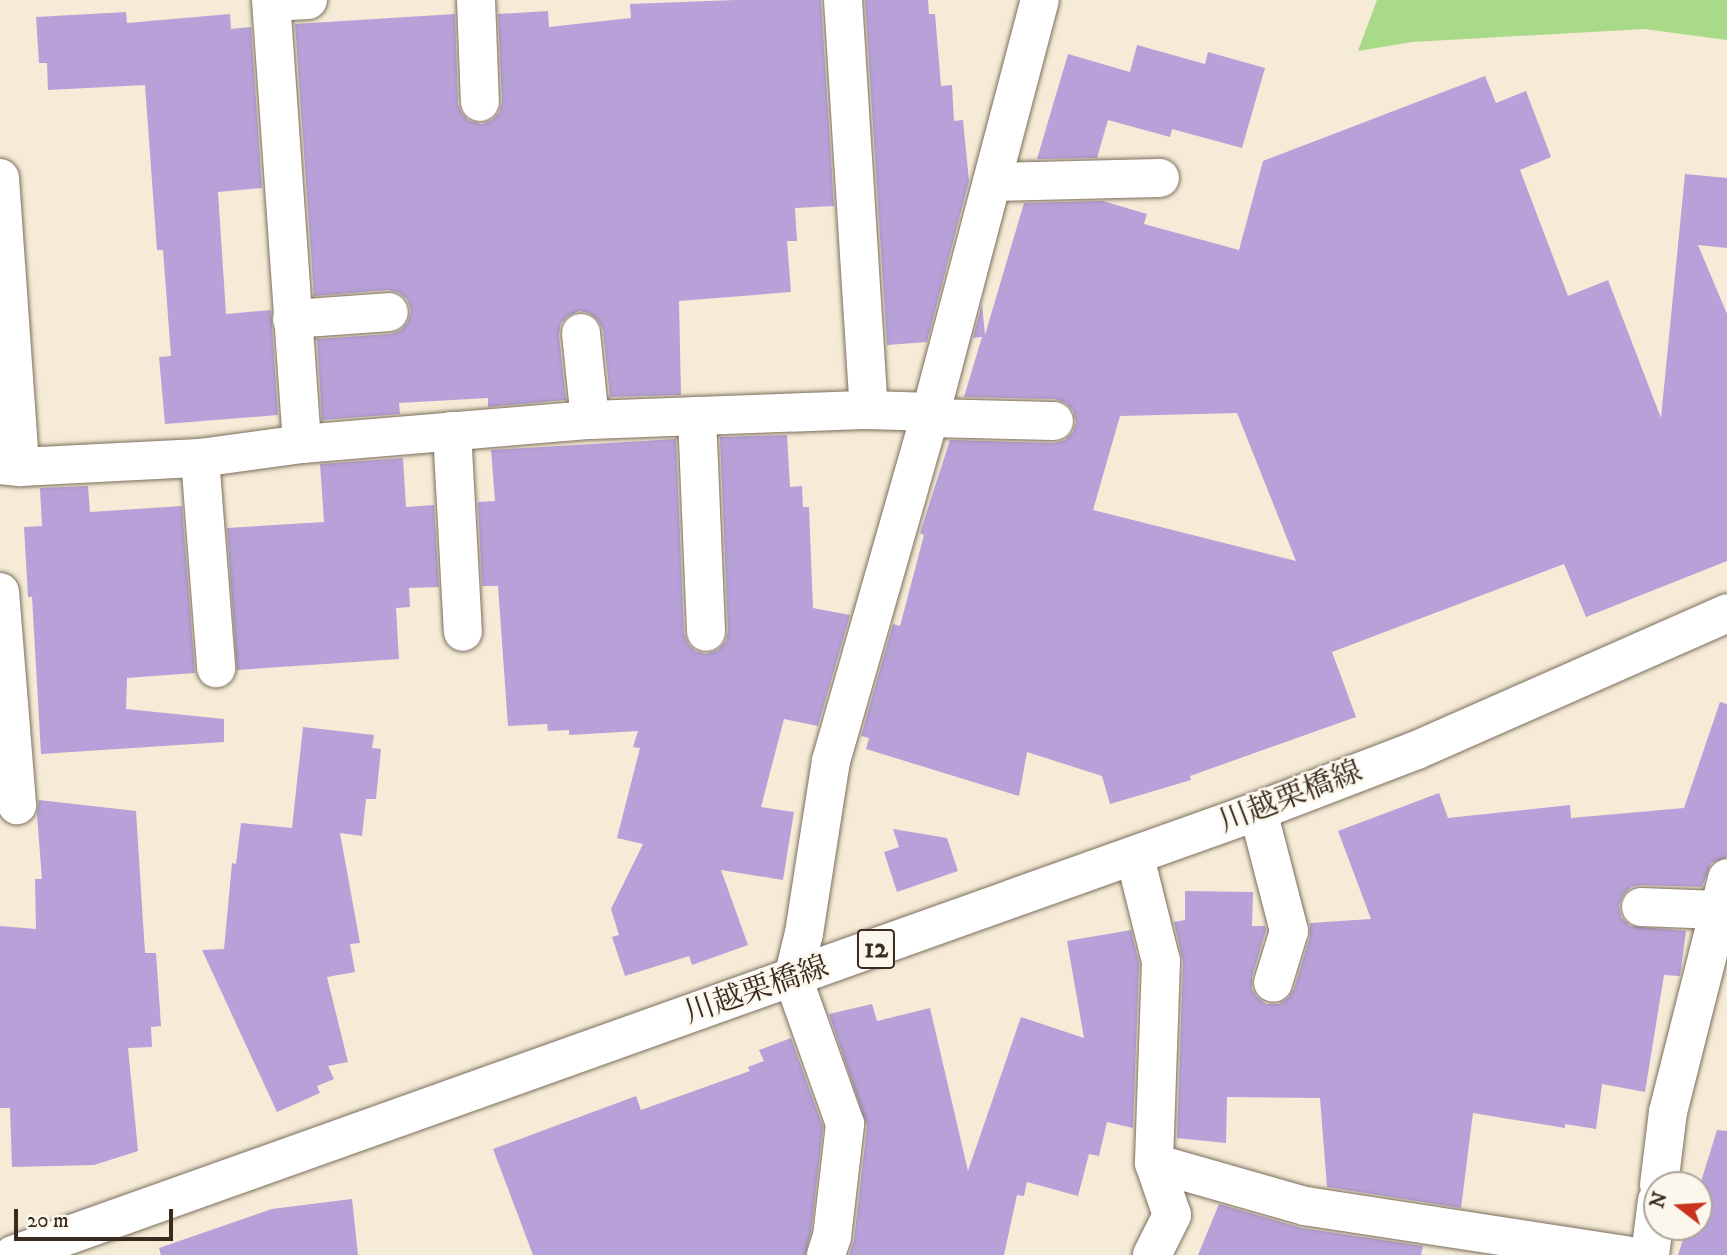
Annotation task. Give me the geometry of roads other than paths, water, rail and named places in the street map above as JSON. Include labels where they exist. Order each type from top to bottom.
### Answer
[{"type":"street","points":[[476,0],[480,102]]},
{"type":"street","points":[[843,0],[869,410]]},
{"type":"street","points":[[826,1255],[832,1237],[845,1124],[793,978],[804,933],[831,761],[930,415],[1040,0]]},
{"type":"street","points":[[284,1],[292,319],[302,444]]},
{"type":"street","points":[[0,178],[10,466],[200,458],[302,444],[590,420],[869,410],[1054,421]]},
{"type":"street","points":[[992,182],[1160,178]]},
{"type":"street","points":[[292,319],[389,312]]},
{"type":"street","points":[[581,333],[590,420]]},
{"type":"street","points":[[697,416],[706,632]]},
{"type":"street","points":[[452,431],[463,632]]},
{"type":"street","points":[[200,458],[216,668]]},
{"type":"street","points":[[0,592],[17,805]]},
{"type":"street","name":"川越栗橋線","points":[[13,1255],[1258,811],[1428,745],[1727,613]]},
{"type":"street","points":[[1258,811],[1289,931],[1273,983]]},
{"type":"street","points":[[1135,857],[1161,961],[1154,1163],[1172,1215],[1152,1255]]},
{"type":"street","points":[[1642,907],[1723,894],[1714,983],[1668,1112],[1661,1171]]},
{"type":"street","points":[[1154,1163],[1305,1206],[1627,1255]]}]
